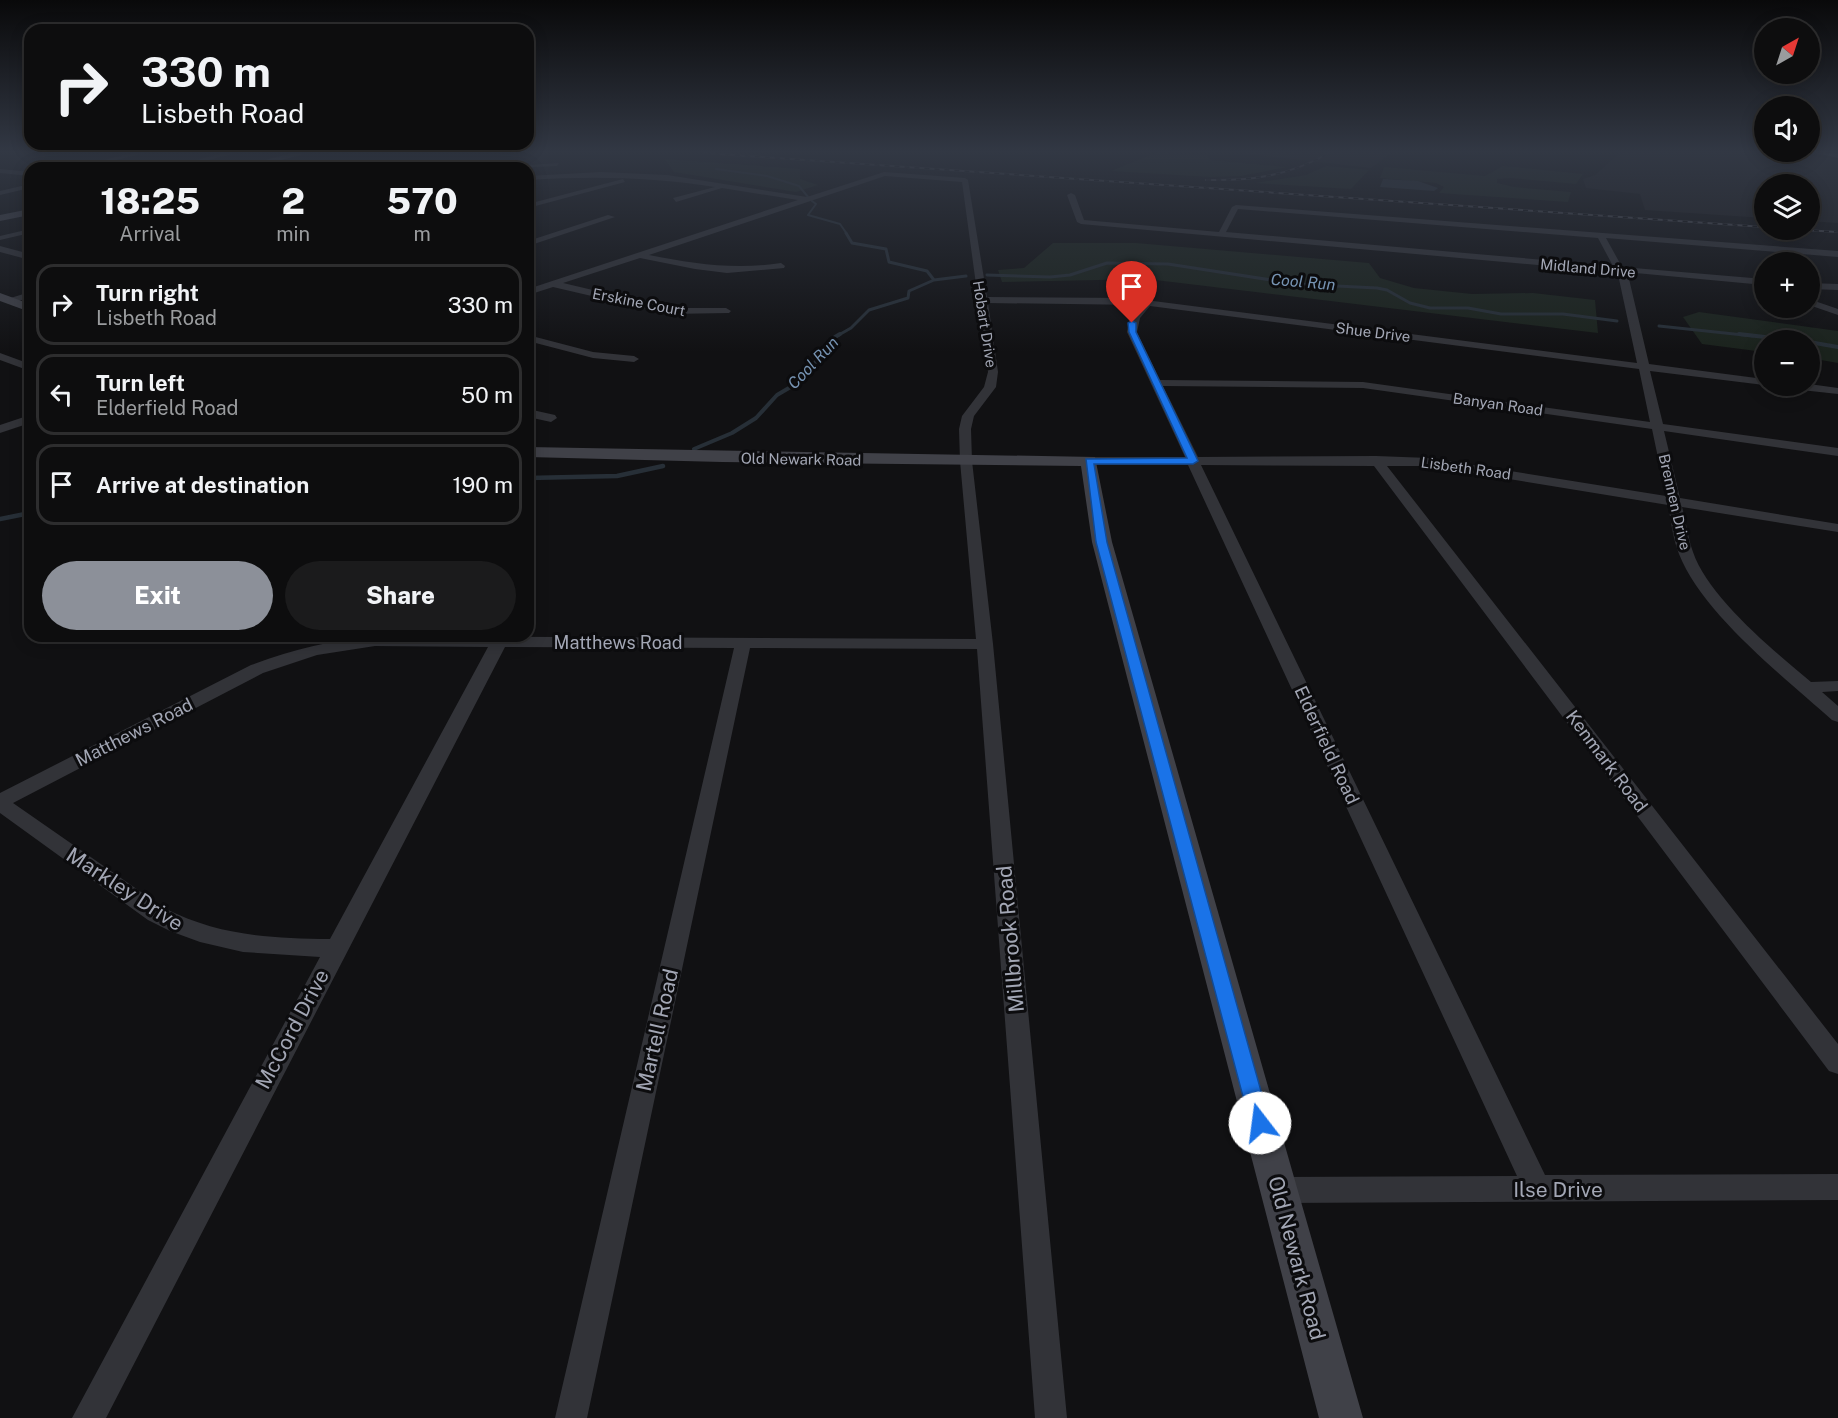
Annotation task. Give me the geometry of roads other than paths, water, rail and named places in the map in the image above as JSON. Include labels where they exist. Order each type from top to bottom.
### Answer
[{"type":"street","points":[[534,242],[604,219]]},
{"type":"street","points":[[534,290],[750,219]]},
{"type":"street","name":"Hobart Drive","points":[[966,461],[965,429],[968,416],[990,387],[992,380],[970,219]]},
{"type":"street","name":"Midland Drive","points":[[1080,219],[1081,222],[1457,259],[1754,281]]},
{"type":"street","points":[[1221,235],[1229,219]]},
{"type":"street","points":[[1389,219],[1838,254]]},
{"type":"street","points":[[0,238],[24,232]]},
{"type":"street","name":"Brennen Drive","points":[[1601,236],[1622,271],[1686,554],[1704,586],[1740,625],[1838,717]]},
{"type":"street","points":[[0,249],[24,256]]},
{"type":"street","points":[[641,255],[719,271],[742,272],[781,266]]},
{"type":"street","name":"Erskine Court","points":[[552,284],[659,309],[681,312],[726,311]]},
{"type":"street","points":[[1820,286],[1838,287]]},
{"type":"street","points":[[4,299],[24,296]]},
{"type":"street","points":[[4,299],[24,306]]},
{"type":"street","name":"Shue Drive","points":[[981,300],[1103,300],[1147,304],[1754,381]]},
{"type":"street","name":"Elderfield Road","points":[[1147,304],[1135,317],[1132,332],[1536,1189]]},
{"type":"street","points":[[1820,306],[1838,312]]},
{"type":"street","points":[[534,340],[593,355],[634,359]]},
{"type":"street","points":[[0,356],[24,365]]},
{"type":"street","points":[[0,372],[24,367]]},
{"type":"street","name":"Banyan Road","points":[[1157,383],[1363,385],[1838,452]]},
{"type":"street","points":[[1820,389],[1838,391]]},
{"type":"street","points":[[534,414],[551,418]]},
{"type":"street","points":[[0,429],[24,421]]},
{"type":"street","name":"Old Newark Road","points":[[534,452],[1023,461],[1080,467],[1341,1418]]},
{"type":"street","name":"Lisbeth Road","points":[[1080,467],[1193,461],[1376,460],[1437,463],[1838,528]]},
{"type":"street","name":"Kenmark Road","points":[[1376,460],[1838,1063]]},
{"type":"street","name":"Millbrook Road","points":[[966,461],[985,644],[1051,1418]]},
{"type":"street","name":"Matthews Road","points":[[0,802],[237,679],[296,654],[355,642],[985,644]]},
{"type":"street","name":"McCord Drive","points":[[88,1418],[498,642]]},
{"type":"street","name":"Martell Road","points":[[571,1418],[743,643]]},
{"type":"street","points":[[1807,687],[1838,686]]},
{"type":"street","name":"Markley Drive","points":[[0,802],[156,915],[181,928],[206,937],[259,947],[335,948]]},
{"type":"street","name":"Ilse Drive","points":[[1278,1190],[1838,1187]]},
{"type":"waterway","points":[[823,219],[840,224],[847,234]]},
{"type":"waterway","points":[[846,233],[852,243],[886,249],[889,262],[927,271],[934,280]]},
{"type":"waterway","name":"Cool Run","points":[[987,275],[1050,277],[1070,275],[1107,263],[1168,264],[1297,284],[1377,288],[1387,290],[1410,303],[1430,308],[1468,308],[1501,314],[1563,314],[1617,321]]},
{"type":"waterway","name":"Cool Run","points":[[934,280],[966,276]]},
{"type":"waterway","name":"Cool Run","points":[[837,336],[851,328],[869,310],[908,298],[909,291],[934,280]]},
{"type":"waterway","name":"Cool Run","points":[[1659,326],[1753,336]]},
{"type":"waterway","name":"Cool Run","points":[[694,449],[732,433],[756,418],[777,395],[794,385],[840,334]]},
{"type":"waterway","name":"Cool Run","points":[[1739,334],[1754,336]]},
{"type":"waterway","name":"Cool Run","points":[[1820,344],[1838,347]]},
{"type":"waterway","name":"Cool Run","points":[[534,478],[617,476],[663,466]]},
{"type":"waterway","name":"Cool Run","points":[[0,519],[24,514]]},
{"type":"railway","points":[[1652,219],[1754,226]]},
{"type":"railway","points":[[1820,231],[1838,232]]}]
